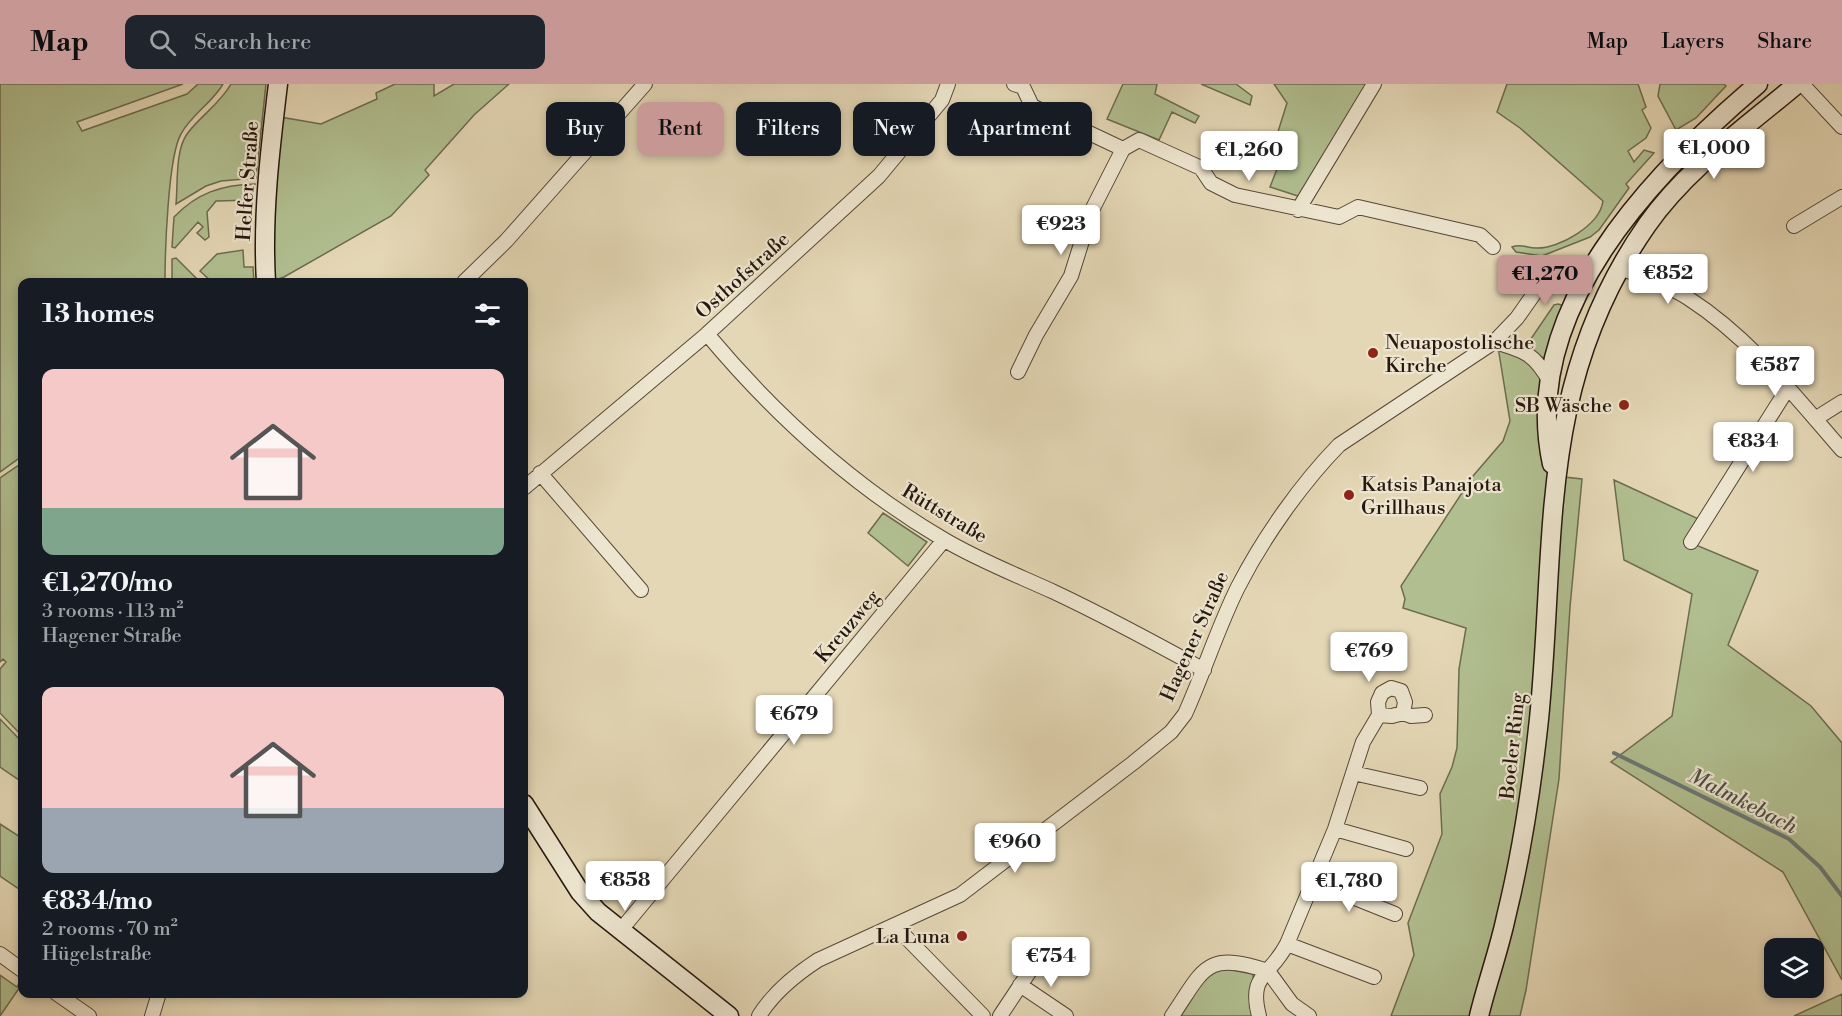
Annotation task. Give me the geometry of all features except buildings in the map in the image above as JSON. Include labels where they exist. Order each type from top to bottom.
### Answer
[{"type":"main road","name":"Helfer Straße","points":[[266,278],[264,246],[266,200],[278,84]]},
{"type":"main road","points":[[1596,263],[1629,213],[1668,166],[1758,84]]},
{"type":"main road","points":[[1621,268],[1647,225],[1666,202],[1694,173],[1797,84]]},
{"type":"main road","name":"Hagener Straße","points":[[1596,263],[1621,268]]},
{"type":"main road","name":"Boeler Ring","points":[[1555,476],[1546,433],[1550,382],[1571,309],[1596,263]]},
{"type":"main road","name":"Boeler Ring","points":[[1479,1016],[1506,918],[1528,808],[1539,717],[1555,476],[1569,396],[1595,318],[1621,268]]},
{"type":"main road","points":[[528,810],[580,892],[598,912],[729,1016]]},
{"type":"street","points":[[468,278],[500,248],[645,84]]},
{"type":"street","name":"Osthofstraße","points":[[528,484],[707,334],[879,176],[942,100],[948,84]]},
{"type":"street","points":[[1014,84],[1023,87],[1032,106],[1123,149]]},
{"type":"street","points":[[1298,210],[1374,84]]},
{"type":"street","points":[[1802,84],[1842,127]]},
{"type":"street","points":[[1018,372],[1036,335],[1071,276],[1091,213],[1123,149],[1139,140],[1201,168],[1211,183],[1235,195],[1339,217],[1358,207],[1480,235],[1493,247]]},
{"type":"street","points":[[1794,226],[1842,197]]},
{"type":"street","name":"Hagener Straße","points":[[759,1016],[776,994],[800,972],[818,960],[960,895],[1077,808],[1171,732],[1185,714],[1238,587],[1267,537],[1320,465],[1339,445],[1494,342],[1518,318],[1543,281],[1576,264],[1596,263]]},
{"type":"street","points":[[1621,268],[1686,297],[1720,320],[1763,360],[1842,450]]},
{"type":"street","name":"Rüttstraße","points":[[707,334],[750,386],[816,447],[884,500],[944,540],[1075,602],[1204,670]]},
{"type":"street","points":[[1494,342],[1531,355],[1540,364],[1550,382]]},
{"type":"street","points":[[1691,542],[1788,388]]},
{"type":"street","points":[[1815,420],[1842,402]]},
{"type":"street","points":[[540,474],[641,590]]},
{"type":"street","name":"Kreuzweg","points":[[620,931],[944,540]]},
{"type":"street","points":[[1259,1016],[1254,993],[1258,980],[1278,961],[1315,882],[1335,830],[1362,742],[1379,715],[1379,697],[1386,689],[1401,691],[1404,696],[1403,712]]},
{"type":"street","points":[[1379,715],[1392,716],[1403,712],[1411,716],[1425,715]]},
{"type":"street","points":[[1353,774],[1420,788]]},
{"type":"street","points":[[1335,830],[1406,849]]},
{"type":"street","points":[[1315,882],[1395,914]]},
{"type":"street","points":[[895,926],[982,1016]]},
{"type":"street","points":[[1287,944],[1374,977]]},
{"type":"street","points":[[1000,1016],[1047,945]]},
{"type":"street","points":[[0,954],[18,966]]},
{"type":"street","points":[[1172,1016],[1201,971],[1226,962],[1240,963],[1268,971],[1292,1004],[1309,1016]]},
{"type":"street","points":[[1020,985],[1066,1016]]},
{"type":"street","points":[[63,998],[89,1016]]},
{"type":"street","points":[[152,1016],[157,998]]},
{"type":"green space","points":[[0,84],[183,84],[77,122],[82,131],[187,94],[198,84],[223,84],[185,127],[177,145],[168,205],[165,278],[18,278],[18,459],[0,472]]},
{"type":"green space","points":[[231,84],[266,84],[256,178],[221,181],[206,186],[176,204],[180,149],[183,141]]},
{"type":"green space","points":[[395,84],[434,84],[434,96],[454,84],[509,84],[474,115],[425,170],[429,175],[391,216],[284,277],[269,278],[274,116],[321,124],[377,99],[376,93]]},
{"type":"green space","points":[[1123,84],[1157,84],[1155,94],[1199,116],[1195,123],[1172,112],[1159,140],[1107,119]]},
{"type":"green space","points":[[1201,84],[1236,84],[1252,96],[1250,105]]},
{"type":"green space","points":[[1274,84],[1368,84],[1301,197],[1270,187],[1287,143],[1276,138],[1287,103]]},
{"type":"green space","points":[[1507,84],[1638,84],[1646,107],[1642,110],[1651,128],[1646,138],[1628,151],[1634,162],[1644,150],[1654,153],[1626,184],[1629,188],[1599,230],[1590,237],[1542,256],[1516,252],[1512,247],[1518,245],[1533,248],[1545,247],[1567,240],[1587,227],[1600,210],[1603,201],[1520,128],[1497,112]]},
{"type":"green space","points":[[1660,84],[1724,84],[1726,86],[1696,118],[1676,130],[1658,96]]},
{"type":"green space","points":[[255,184],[253,200],[216,201],[207,212],[209,237],[205,240],[197,233],[203,227],[198,222],[175,248],[172,247],[174,217],[192,202],[220,189]]},
{"type":"green space","points":[[243,250],[244,267],[253,267],[254,278],[208,278],[200,271],[217,254]]},
{"type":"green space","points":[[176,258],[196,278],[172,278],[172,259]]},
{"type":"green space","points":[[1554,305],[1564,306],[1545,359],[1526,346]]},
{"type":"green space","points":[[1498,347],[1540,364],[1555,476],[1582,479],[1570,607],[1559,779],[1526,990],[1520,1016],[1391,1016],[1414,955],[1408,923],[1442,834],[1440,794],[1452,767],[1457,748],[1459,669],[1466,628],[1403,608],[1405,599],[1401,586],[1473,476],[1503,441],[1510,421]]},
{"type":"green space","points":[[18,466],[18,732],[0,713],[0,669],[6,662],[3,659],[0,662],[0,478]]},
{"type":"green space","points":[[1614,480],[1703,521],[1691,543],[1758,571],[1728,645],[1811,706],[1842,743],[1842,980],[1824,947],[1824,938],[1819,938],[1783,872],[1611,762],[1672,716],[1692,594],[1624,560]]},
{"type":"green space","points":[[883,513],[927,542],[908,566],[868,533]]},
{"type":"green space","points":[[0,719],[18,738],[18,779],[0,767]]},
{"type":"green space","points":[[0,824],[18,836],[18,888],[0,876]]},
{"type":"green space","points":[[1221,968],[1253,974],[1256,1016],[1181,1016],[1202,979]]},
{"type":"green space","points":[[0,975],[17,987],[18,985],[18,990],[0,1016]]},
{"type":"green space","points":[[1842,994],[1842,1016],[1794,1016]]},
{"type":"waterway","name":"Malmkebach","points":[[1614,753],[1789,839],[1820,867],[1842,896]]},
{"type":"place","name":"Neuapostolische Kirche","points":[[1373,353]]},
{"type":"place","name":"SB Wäsche","points":[[1624,405]]},
{"type":"place","name":"Katsis Panajota Grillhaus","points":[[1349,495]]},
{"type":"place","name":"La Luna","points":[[962,936]]}]
